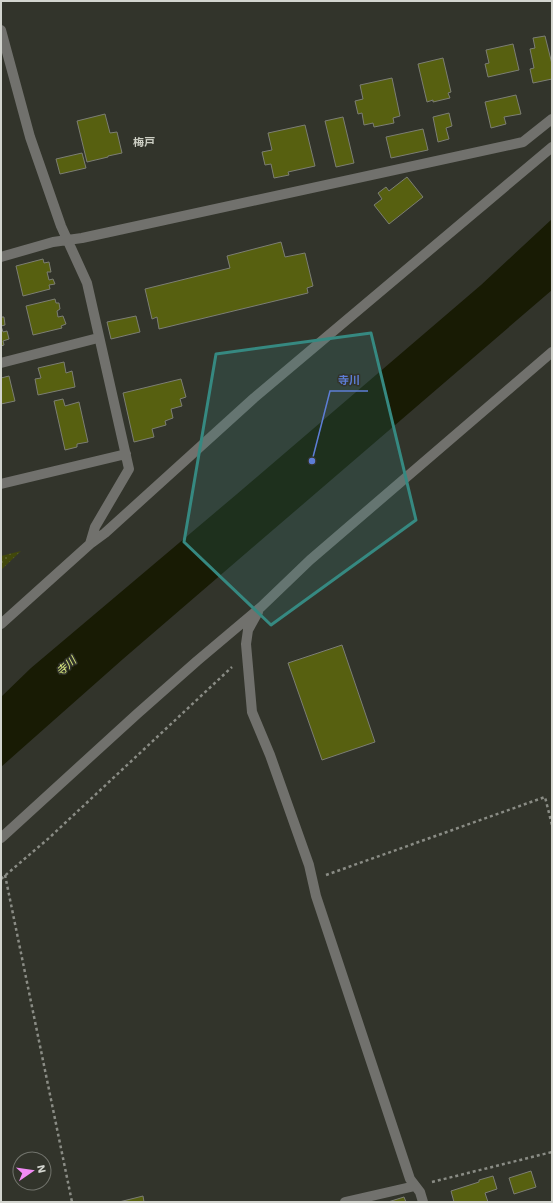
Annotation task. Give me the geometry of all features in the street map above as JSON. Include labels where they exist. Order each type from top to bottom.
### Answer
[{"type":"street","points":[[1,30],[30,137],[62,226],[87,283],[98,338],[129,469],[95,527],[90,544]]},
{"type":"street","points":[[1,258],[53,242],[523,142],[552,119]]},
{"type":"street","points":[[1,624],[90,544],[105,533],[254,398],[552,147]]},
{"type":"street","points":[[1,363],[98,338]]},
{"type":"street","points":[[1,838],[196,661],[261,607],[310,560],[552,352]]},
{"type":"street","points":[[1,484],[126,454]]},
{"type":"street","points":[[261,607],[248,630],[246,644],[252,712],[270,755],[309,865],[318,903],[407,1171],[410,1179],[420,1192],[423,1202]]},
{"type":"street","points":[[345,1202],[415,1186]]},
{"type":"path","points":[[1,879],[49,838],[247,653]]},
{"type":"path","points":[[313,880],[545,797],[552,825]]},
{"type":"path","points":[[5,875],[72,1202]]},
{"type":"path","points":[[415,1186],[552,1152]]},
{"type":"highlighted area","points":[[371,333],[416,520],[271,625],[184,542],[216,354]]},
{"type":"green space","points":[[21,551],[1,570],[1,556]]},
{"type":"water","points":[[552,219],[552,290],[123,659],[1,767],[1,697],[31,668],[481,285]]},
{"type":"building","points":[[545,36],[552,64],[552,79],[533,83],[530,69],[534,68],[530,49],[535,48],[533,38]]},
{"type":"building","points":[[513,44],[519,70],[488,77],[485,64],[489,63],[486,50]]},
{"type":"building","points":[[443,58],[451,92],[448,93],[450,98],[427,102],[418,64]]},
{"type":"building","points":[[392,78],[400,116],[393,118],[394,123],[374,127],[373,123],[364,125],[362,113],[358,114],[355,101],[363,99],[360,85]]},
{"type":"building","points":[[516,95],[521,114],[504,117],[506,124],[491,128],[485,102]]},
{"type":"building","points":[[449,113],[452,126],[446,128],[449,139],[438,142],[433,117]]},
{"type":"building","points":[[105,114],[110,133],[117,132],[122,153],[87,162],[77,121]]},
{"type":"building","points":[[343,117],[354,163],[336,167],[325,121]]},
{"type":"building","points":[[305,125],[315,166],[288,172],[289,175],[274,178],[271,164],[265,165],[262,152],[272,150],[268,133]]},
{"type":"building","points":[[423,129],[428,150],[391,158],[386,137]]},
{"type":"building","points":[[82,153],[86,168],[60,174],[56,159]]},
{"type":"building","points":[[407,177],[423,197],[389,224],[374,205],[382,199],[378,193],[386,187],[389,191]]},
{"type":"building","points":[[281,242],[285,257],[305,253],[313,286],[307,288],[308,293],[159,329],[157,317],[152,319],[145,289],[230,268],[227,256]]},
{"type":"building","points":[[43,259],[44,263],[49,262],[51,272],[47,272],[49,280],[53,279],[55,284],[49,285],[50,289],[23,296],[16,266]]},
{"type":"building","points":[[55,299],[56,303],[59,303],[60,309],[57,311],[58,317],[63,316],[66,324],[61,326],[62,328],[33,335],[26,306]]},
{"type":"building","points":[[136,316],[140,332],[111,339],[107,322]]},
{"type":"building","points":[[1,317],[4,317],[5,325],[1,326]]},
{"type":"building","points":[[1,326],[3,332],[7,331],[9,339],[3,341],[4,345],[1,346]]},
{"type":"building","points":[[64,362],[66,373],[72,371],[75,387],[38,395],[35,379],[41,378],[38,368]]},
{"type":"building","points":[[9,376],[15,401],[1,404],[1,378]]},
{"type":"building","points":[[181,379],[186,397],[180,399],[182,406],[171,409],[173,418],[165,421],[166,425],[152,429],[154,437],[134,442],[123,393]]},
{"type":"building","points":[[63,399],[65,406],[79,402],[88,442],[77,444],[77,447],[65,450],[54,401]]},
{"type":"building","points":[[342,645],[375,742],[322,760],[288,663]]},
{"type":"building","points":[[531,1171],[536,1187],[514,1194],[509,1178]]},
{"type":"building","points":[[493,1176],[497,1189],[485,1193],[488,1202],[454,1202],[451,1191]]},
{"type":"building","points":[[143,1196],[144,1202],[119,1202]]},
{"type":"building","points":[[404,1197],[406,1202],[388,1202]]},
{"type":"place","name":"寺川","points":[[312,461]]},
{"type":"district","name":"梅戸","points":[[144,142]]}]
